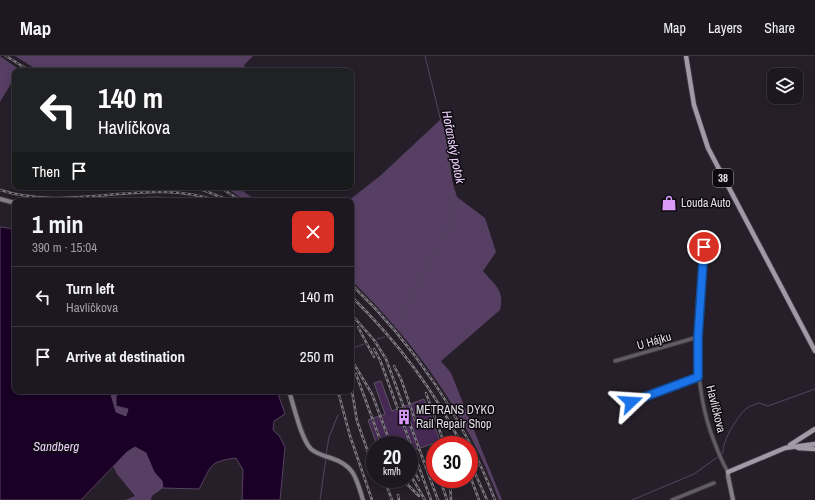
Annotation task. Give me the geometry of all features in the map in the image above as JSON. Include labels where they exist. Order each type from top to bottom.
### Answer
[{"type":"main road","name":"38","points":[[686,56],[692,100],[708,148],[815,352]]},
{"type":"main road","points":[[728,472],[785,448],[815,429]]},
{"type":"main road","points":[[785,448],[815,444]]},
{"type":"main road","points":[[785,448],[815,449]]},
{"type":"street","points":[[0,199],[12,202]]},
{"type":"street","name":"Havlíčkova","points":[[704,247],[698,337],[698,377],[702,404],[721,459],[728,472],[733,500]]},
{"type":"street","name":"U Hájku","points":[[615,361],[698,337]]},
{"type":"street","points":[[631,402],[698,377]]},
{"type":"street","points":[[290,394],[306,442],[310,448],[321,455],[345,464],[353,472],[363,500]]},
{"type":"street","points":[[672,500],[714,483]]},
{"type":"shaded area","points":[[0,56],[17,68],[12,68],[12,82],[0,102]]},
{"type":"shaded area","points":[[15,56],[253,56],[244,65],[246,68],[34,68]]},
{"type":"shaded area","points":[[440,120],[446,131],[452,181],[457,197],[485,218],[496,252],[483,271],[500,292],[500,310],[441,361],[451,373],[476,436],[470,436],[437,382],[418,355],[397,329],[354,283],[354,198],[352,198],[380,176]]},
{"type":"shaded area","points":[[230,190],[241,190],[253,198],[242,198]]},
{"type":"shaded area","points":[[111,394],[118,394],[116,396],[122,408],[128,409],[126,416],[116,412]]},
{"type":"shaded area","points":[[478,440],[502,500],[499,500],[478,452]]},
{"type":"shaded area","points":[[135,447],[146,452],[154,472],[162,481],[163,488],[152,496],[151,500],[125,500],[135,496],[117,474],[113,466],[127,452]]},
{"type":"water","name":"Sandberg","points":[[0,227],[12,229],[12,394],[111,394],[116,412],[126,416],[128,409],[116,406],[116,396],[118,394],[278,394],[285,414],[274,421],[273,430],[280,437],[285,447],[280,500],[242,500],[243,470],[236,458],[220,461],[212,466],[199,489],[163,488],[162,481],[154,472],[146,453],[135,447],[127,452],[81,500],[0,500]]},
{"type":"building","name":"METRANS DYKO Rail Repair Shop","points":[[381,381],[392,411],[424,399],[438,436],[426,436],[426,446],[418,449],[418,436],[374,436],[368,420],[385,414],[374,383]]},
{"type":"waterway","name":"Hořanský potok","points":[[425,56],[446,142],[454,198],[453,215],[442,241]]},
{"type":"waterway","name":"Hořanský potok","points":[[395,328],[439,246]]},
{"type":"waterway","name":"Hořanský potok","points":[[377,339],[385,337]]},
{"type":"waterway","name":"Hořanský potok","points":[[354,348],[364,344]]},
{"type":"waterway","points":[[721,454],[723,453],[723,448],[731,429],[739,416],[747,408],[759,403],[768,406],[815,389]]},
{"type":"waterway","name":"Hořanský potok","points":[[326,455],[329,437],[338,415]]},
{"type":"waterway","points":[[632,500],[694,474],[719,456]]},
{"type":"waterway","name":"Hořanský potok","points":[[320,500],[326,458]]},
{"type":"railway","points":[[6,56],[25,68]]},
{"type":"railway","points":[[0,190],[27,196],[54,198]]},
{"type":"railway","points":[[203,190],[223,198]]},
{"type":"railway","points":[[224,190],[237,198]]},
{"type":"railway","points":[[54,198],[164,192],[191,194],[206,198]]},
{"type":"railway","points":[[354,287],[396,332],[435,384],[468,441],[495,500]]},
{"type":"railway","points":[[354,299],[383,330],[412,366],[439,405],[457,436]]},
{"type":"railway","points":[[354,317],[374,340],[386,359],[438,500]]},
{"type":"railway","points":[[358,327],[374,357]]},
{"type":"railway","points":[[374,349],[380,360],[431,500]]},
{"type":"railway","points":[[354,364],[372,394],[388,436]]},
{"type":"railway","points":[[394,366],[401,379],[415,420]]},
{"type":"railway","points":[[356,374],[379,436]]},
{"type":"railway","points":[[426,393],[442,436]]},
{"type":"railway","points":[[339,394],[350,436],[372,500]]},
{"type":"railway","points":[[352,394],[357,421],[366,446]]},
{"type":"railway","points":[[478,480],[487,500]]},
{"type":"railway","points":[[387,488],[392,500]]},
{"type":"railway","points":[[411,488],[419,496]]},
{"type":"railway","points":[[418,488],[425,500]]},
{"type":"railway","points":[[443,488],[447,500]]},
{"type":"railway","points":[[450,488],[451,500]]},
{"type":"railway","points":[[475,488],[479,500]]},
{"type":"railway","points":[[398,495],[399,500]]},
{"type":"place","name":"Louda Auto","points":[[669,203]]},
{"type":"place","name":"METRANS DYKO Rail Repair Shop","points":[[404,417]]},
{"type":"route","points":[[631,402],[698,377],[697,358],[704,247]]}]
